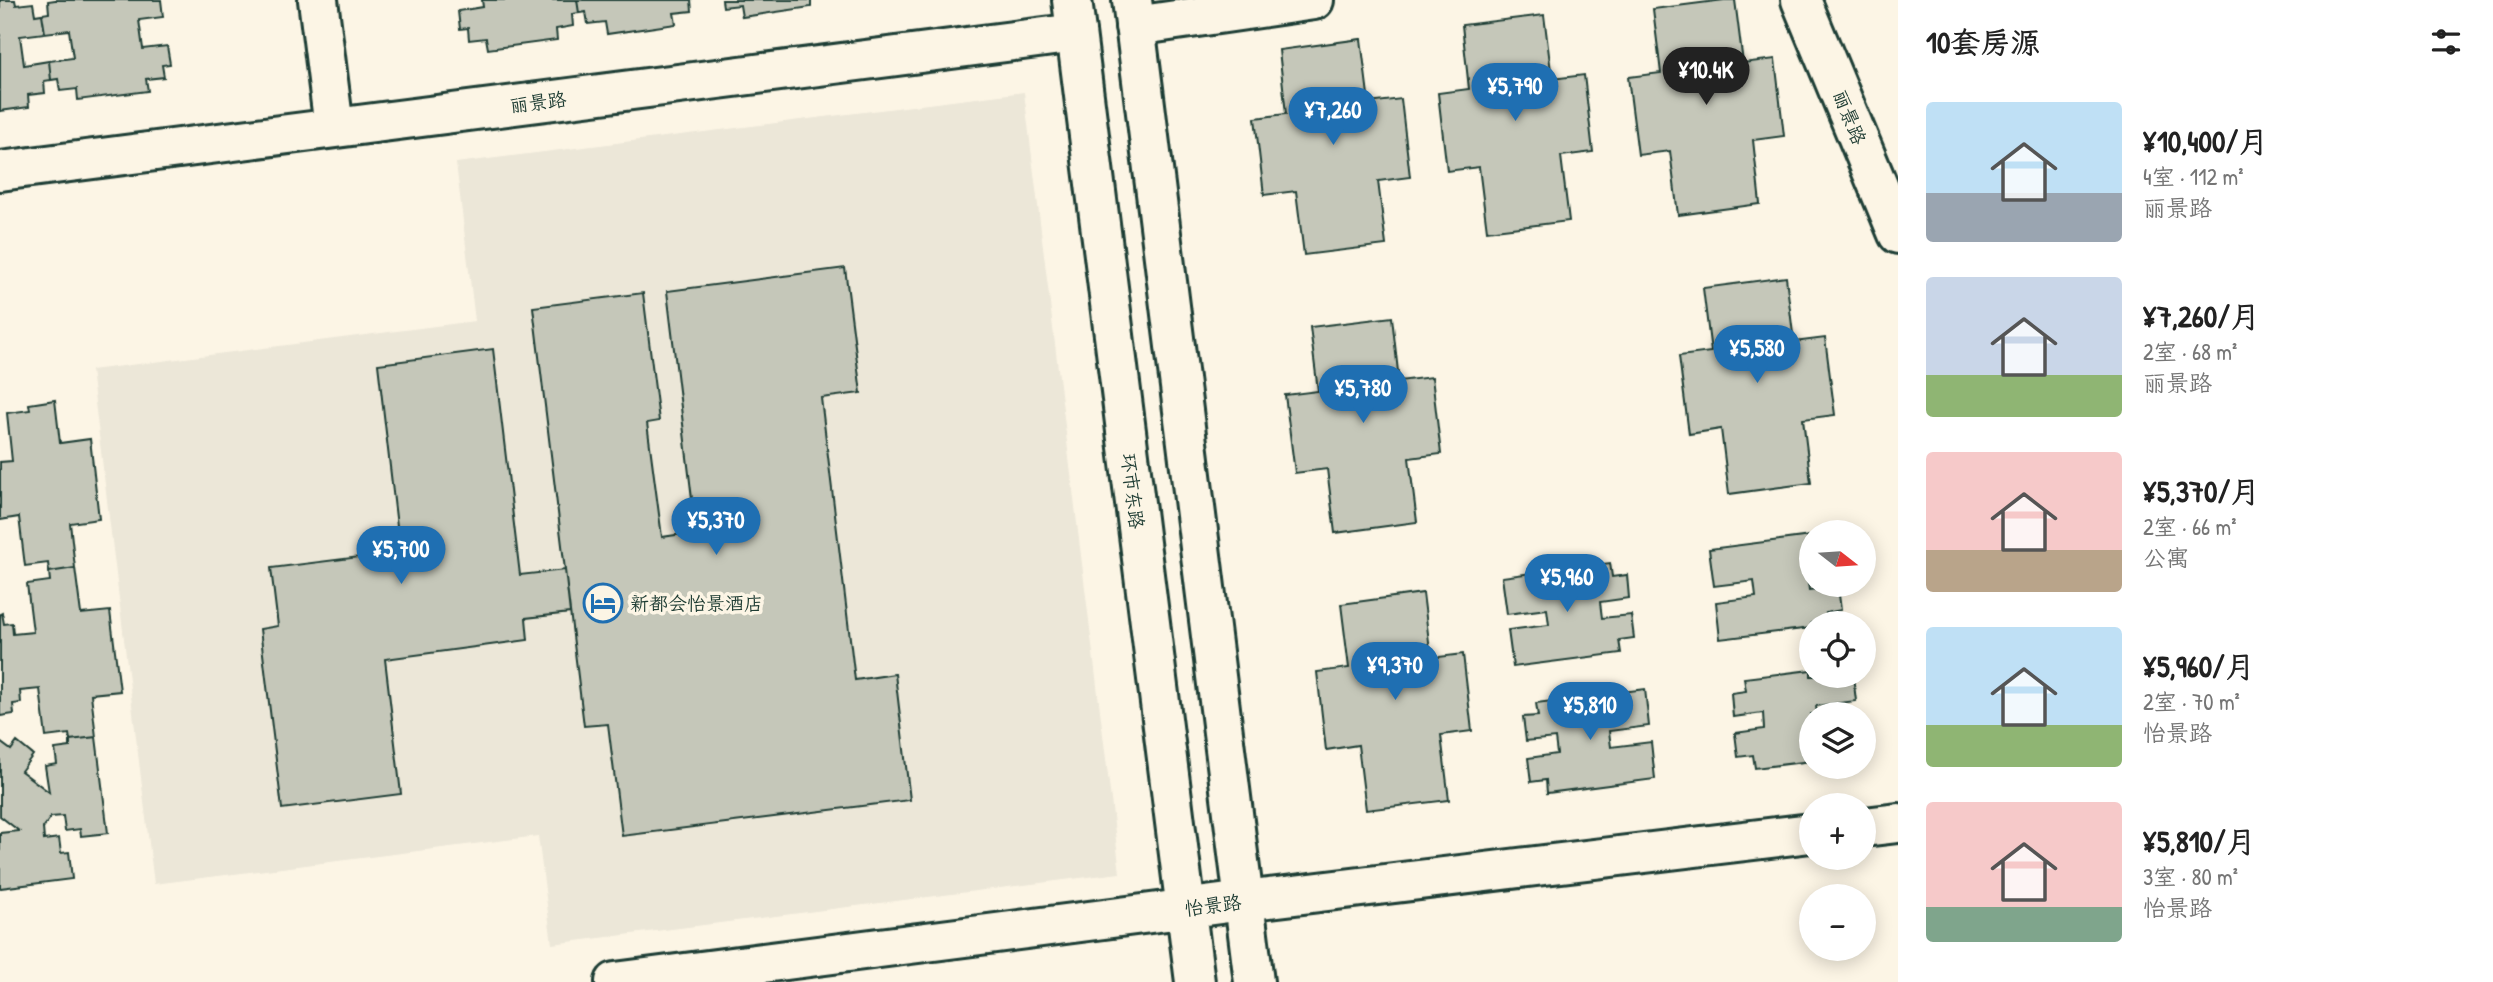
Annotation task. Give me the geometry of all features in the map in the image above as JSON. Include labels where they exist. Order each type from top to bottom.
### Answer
[{"type":"street","points":[[318,0],[334,128]]},
{"type":"street","points":[[1254,982],[1133,13],[1314,0]]},
{"type":"street","name":"丽景路","points":[[1801,0],[1898,234]]},
{"type":"street","name":"丽景路","points":[[0,171],[334,128],[1074,17]]},
{"type":"street","name":"环市东路","points":[[1074,17],[1195,982]]},
{"type":"street","points":[[1876,826],[1898,823]]},
{"type":"street","name":"怡景路","points":[[615,982],[1244,901],[1799,834]]},
{"type":"shaded area","name":"新都会怡景酒店","points":[[1024,92],[1120,873],[552,944],[538,836],[154,884],[91,370],[475,321],[456,163]]},
{"type":"building","points":[[0,0],[15,0],[16,5],[33,3],[35,15],[42,14],[45,33],[20,36],[24,65],[49,61],[51,80],[44,81],[45,93],[28,95],[29,107],[0,111]]},
{"type":"building","points":[[161,0],[163,17],[139,20],[143,49],[167,46],[170,64],[162,65],[164,77],[146,79],[148,91],[78,100],[77,89],[60,91],[58,79],[51,80],[49,61],[73,58],[69,30],[45,33],[42,14],[49,13],[48,1]]},
{"type":"building","points":[[482,0],[577,0],[579,13],[572,14],[573,26],[556,29],[557,40],[488,49],[486,38],[469,40],[468,28],[460,29],[458,11],[483,7]]},
{"type":"building","points":[[577,0],[691,0],[692,11],[674,13],[676,24],[607,34],[605,22],[588,24],[586,12],[579,13]]},
{"type":"building","points":[[722,0],[811,0],[811,7],[742,17],[740,5],[723,7]]},
{"type":"building","points":[[1735,0],[1743,63],[1775,59],[1784,136],[1753,140],[1760,204],[1678,215],[1670,151],[1638,155],[1628,77],[1661,73],[1653,9]]},
{"type":"building","points":[[1544,15],[1552,79],[1584,75],[1593,152],[1561,156],[1569,221],[1487,231],[1479,167],[1447,171],[1438,93],[1469,89],[1462,25]]},
{"type":"building","points":[[1361,39],[1369,103],[1401,99],[1410,177],[1378,181],[1386,245],[1304,255],[1296,191],[1264,195],[1255,118],[1286,114],[1279,50]]},
{"type":"building","points":[[845,268],[861,393],[821,398],[855,680],[895,674],[910,800],[622,836],[608,724],[584,726],[533,307],[643,293],[659,421],[647,423],[662,537],[696,532],[667,291]]},
{"type":"building","points":[[1786,277],[1794,342],[1825,338],[1835,415],[1803,419],[1811,483],[1729,494],[1721,429],[1689,434],[1679,356],[1711,352],[1703,288]]},
{"type":"building","points":[[1392,317],[1399,381],[1432,377],[1441,454],[1409,458],[1417,522],[1335,533],[1327,469],[1295,473],[1285,395],[1318,391],[1310,327]]},
{"type":"building","points":[[493,349],[520,575],[565,570],[570,613],[526,618],[528,640],[385,659],[401,794],[282,809],[260,629],[278,626],[271,568],[400,552],[378,364]]},
{"type":"building","points":[[55,400],[60,443],[90,439],[99,519],[70,523],[75,568],[49,572],[48,563],[25,566],[19,517],[0,520],[0,462],[12,461],[7,413],[30,410],[29,404]]},
{"type":"building","points":[[1799,538],[1799,597],[1839,597],[1841,610],[1799,611],[1799,629],[1720,639],[1716,602],[1756,597],[1754,581],[1714,586],[1709,549]]},
{"type":"building","points":[[1610,563],[1612,577],[1627,575],[1629,598],[1600,602],[1602,618],[1631,615],[1634,638],[1619,640],[1621,653],[1513,667],[1508,630],[1549,625],[1547,609],[1507,614],[1502,577]]},
{"type":"building","points":[[75,568],[81,614],[110,611],[120,691],[91,694],[96,737],[70,740],[69,734],[46,737],[40,689],[20,691],[21,703],[13,704],[14,714],[0,716],[0,614],[2,613],[4,624],[12,623],[13,634],[33,632],[27,584],[50,581],[49,572]]},
{"type":"building","points":[[1423,593],[1431,658],[1463,654],[1472,731],[1441,735],[1449,800],[1366,810],[1358,745],[1326,750],[1317,672],[1349,668],[1341,604]]},
{"type":"building","points":[[1799,671],[1799,688],[1854,688],[1856,701],[1799,702],[1799,762],[1755,768],[1753,755],[1738,757],[1735,733],[1764,729],[1763,713],[1733,717],[1731,693],[1746,691],[1744,678]]},
{"type":"building","points":[[1645,689],[1649,726],[1609,731],[1611,747],[1651,742],[1655,779],[1547,793],[1546,780],[1531,782],[1528,758],[1557,754],[1555,738],[1526,741],[1523,717],[1538,716],[1536,703]]},
{"type":"building","points":[[96,737],[108,833],[81,836],[80,829],[65,831],[63,816],[51,817],[43,828],[44,840],[59,838],[61,853],[69,852],[72,879],[0,888],[0,833],[19,831],[0,816],[0,742],[11,750],[17,742],[33,755],[21,771],[49,792],[45,766],[57,764],[55,749],[70,747],[70,740]]},
{"type":"place","name":"新都会怡景酒店","points":[[603,603]]}]
